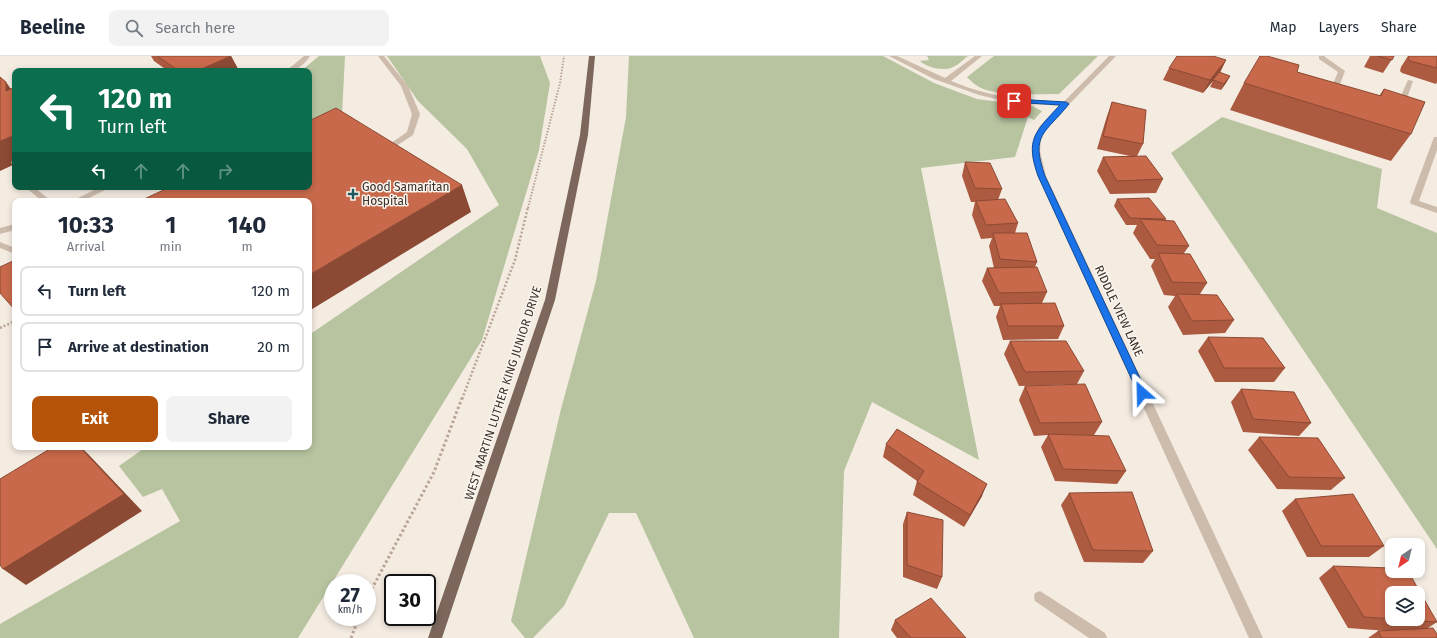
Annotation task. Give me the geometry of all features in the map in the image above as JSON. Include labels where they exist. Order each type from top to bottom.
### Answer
[{"type":"main road","name":"WEST MARTIN LUTHER KING JUNIOR DRIVE","points":[[435,638],[550,300],[584,134],[592,56]]},
{"type":"street","points":[[293,68],[307,56]]},
{"type":"street","points":[[379,156],[410,133],[416,114],[404,86],[381,56]]},
{"type":"street","points":[[892,56],[946,82],[979,94],[1014,101],[1066,104]]},
{"type":"street","points":[[946,82],[979,56]]},
{"type":"street","name":"RIDDLE VIEW LANE","points":[[1113,56],[1043,127],[1036,141],[1035,158],[1256,638]]},
{"type":"street","points":[[1322,56],[1321,58],[1342,71],[1333,93]]},
{"type":"street","points":[[1390,110],[1397,112],[1410,81]]},
{"type":"street","points":[[1437,139],[1414,202],[1437,210]]},
{"type":"street","points":[[33,190],[43,198]]},
{"type":"street","points":[[83,198],[100,190]]},
{"type":"street","points":[[0,231],[12,228]]},
{"type":"street","points":[[0,245],[12,250]]},
{"type":"street","points":[[1040,597],[1100,638]]},
{"type":"path","points":[[376,581],[434,472],[515,260],[560,83],[564,56]]},
{"type":"path","points":[[0,328],[12,322]]},
{"type":"path","points":[[351,638],[356,626]]},
{"type":"green space","points":[[319,56],[345,56],[342,115],[312,126],[312,68],[305,68]]},
{"type":"green space","points":[[387,56],[540,56],[550,83],[539,150],[482,340],[338,574],[324,574],[324,596],[298,638],[0,638],[0,624],[180,521],[162,489],[143,497],[119,466],[142,450],[312,450],[312,333],[499,205],[467,149],[418,101]]},
{"type":"green space","points":[[629,56],[883,56],[934,83],[977,99],[1032,106],[1042,111],[1034,120],[1028,117],[1015,157],[921,168],[979,460],[872,402],[844,471],[839,638],[694,638],[636,513],[609,513],[564,606],[533,638],[525,638],[511,621],[561,409],[596,281],[626,117]]},
{"type":"green space","points":[[927,56],[968,56],[953,67],[939,69],[930,67],[920,61],[929,60]]},
{"type":"green space","points":[[994,56],[1098,56],[1059,94],[1007,94],[987,90],[977,86],[967,77]]},
{"type":"green space","points":[[1222,117],[1382,169],[1377,208],[1437,233],[1437,549],[1171,153]]},
{"type":"building","points":[[157,56],[231,56],[204,68],[175,68]]},
{"type":"building","points":[[1177,56],[1213,56],[1226,60],[1210,80],[1169,68]]},
{"type":"building","points":[[1260,56],[1267,56],[1299,65],[1297,72],[1381,96],[1384,89],[1425,102],[1411,134],[1244,83]]},
{"type":"building","points":[[1377,56],[1394,56],[1392,60]]},
{"type":"building","points":[[1409,56],[1437,56],[1437,68],[1410,61],[1408,58]]},
{"type":"building","points":[[1219,72],[1230,76],[1224,84],[1213,80]]},
{"type":"building","points":[[0,77],[6,82],[6,91],[12,88],[12,136],[0,141]]},
{"type":"building","points":[[1112,102],[1146,110],[1143,144],[1103,136]]},
{"type":"building","points":[[336,108],[462,185],[312,273],[312,198],[146,198],[164,190],[312,190],[312,120]]},
{"type":"building","points":[[1146,156],[1163,179],[1117,181],[1103,157]]},
{"type":"building","points":[[965,162],[990,163],[1002,189],[975,188]]},
{"type":"building","points":[[1149,198],[1166,219],[1130,218],[1117,199]]},
{"type":"building","points":[[1005,199],[1018,223],[986,225],[976,201]]},
{"type":"building","points":[[1140,219],[1174,221],[1189,246],[1157,245]]},
{"type":"building","points":[[993,233],[1027,233],[1037,262],[1000,259]]},
{"type":"building","points":[[1158,253],[1190,254],[1207,283],[1172,282]]},
{"type":"building","points":[[12,261],[12,307],[0,293],[0,267]]},
{"type":"building","points":[[1037,267],[1047,292],[999,293],[987,268]]},
{"type":"building","points":[[1177,294],[1217,295],[1234,320],[1192,321]]},
{"type":"building","points":[[1055,303],[1064,326],[1008,326],[1001,304]]},
{"type":"building","points":[[1208,337],[1263,338],[1285,368],[1224,368]]},
{"type":"building","points":[[1010,341],[1066,341],[1084,371],[1025,372]]},
{"type":"building","points":[[1085,384],[1102,422],[1040,423],[1025,386]]},
{"type":"building","points":[[1241,389],[1294,392],[1311,423],[1253,419]]},
{"type":"building","points":[[897,429],[987,484],[970,515],[917,482],[924,471],[886,444]]},
{"type":"building","points":[[1048,434],[1109,436],[1126,471],[1063,469]]},
{"type":"building","points":[[1259,437],[1318,438],[1345,478],[1289,477]]},
{"type":"building","points":[[48,450],[83,450],[124,494],[3,569],[0,565],[0,479]]},
{"type":"building","points":[[1132,492],[1153,551],[1093,550],[1069,493]]},
{"type":"building","points":[[1353,494],[1384,546],[1321,546],[1295,499]]},
{"type":"building","points":[[907,512],[943,520],[942,577],[907,565]]},
{"type":"building","points":[[1333,566],[1385,568],[1385,578],[1412,578],[1417,586],[1385,586],[1385,618],[1364,617]]},
{"type":"building","points":[[931,598],[966,638],[911,638],[895,620]]},
{"type":"building","points":[[1425,601],[1437,622],[1425,621]]},
{"type":"building","points":[[1433,628],[1437,634],[1437,638],[1382,638],[1378,631]]},
{"type":"place","name":"Good Samaritan Hospital","points":[[353,194]]},
{"type":"route","points":[[1014,101],[1066,104],[1043,127],[1036,141],[1035,158],[1142,393]]}]
